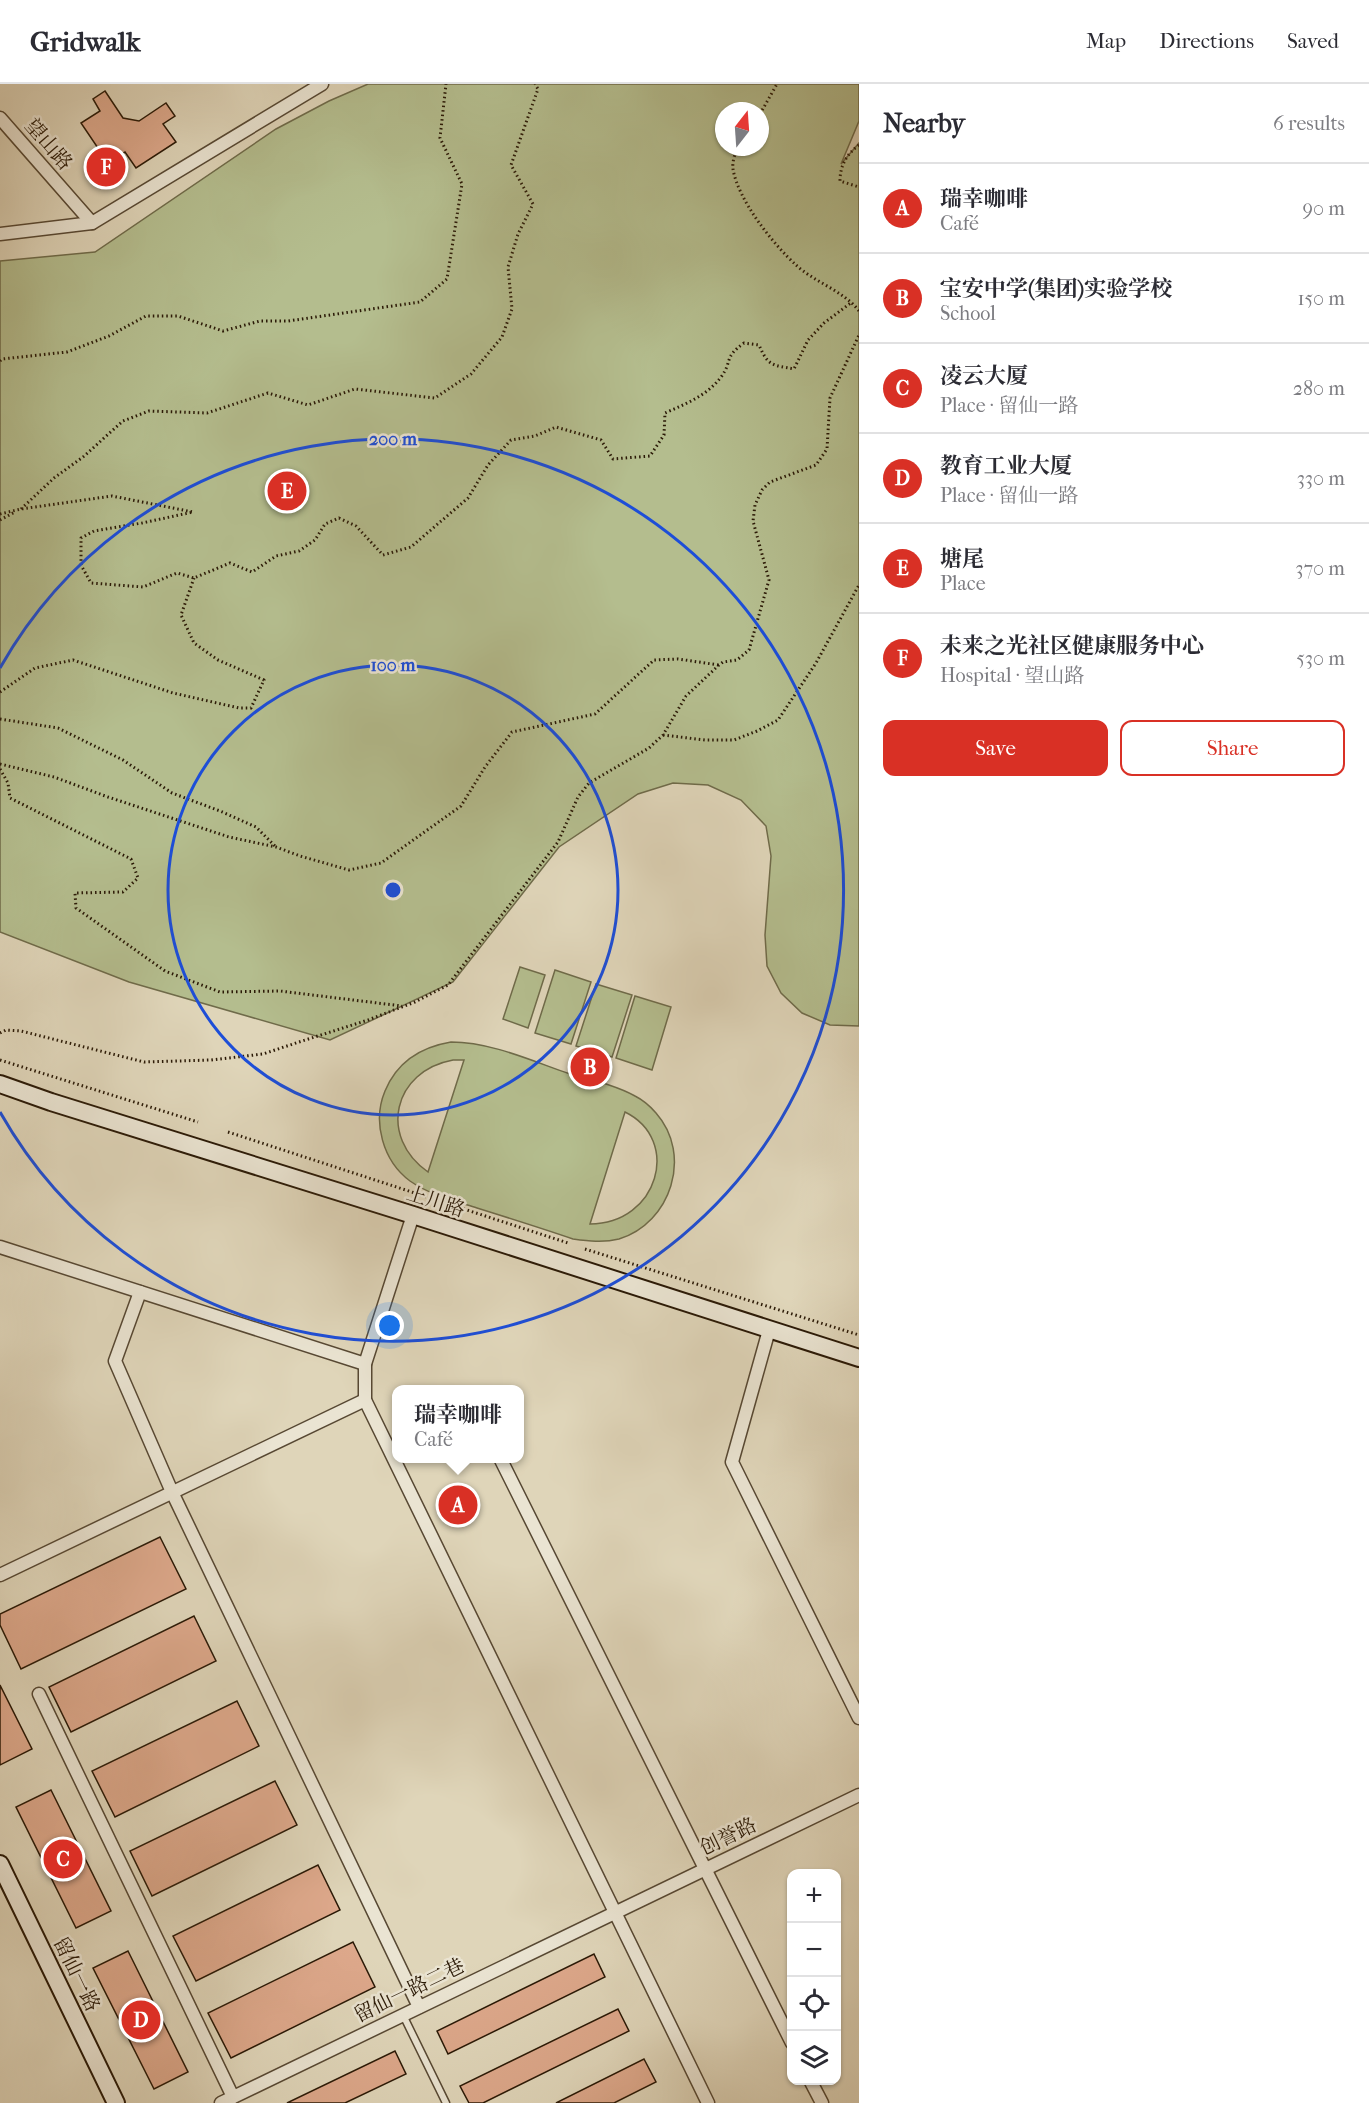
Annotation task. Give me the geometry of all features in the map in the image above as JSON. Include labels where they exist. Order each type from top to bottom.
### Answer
[{"type":"main road","name":"上川路","points":[[0,1084],[62,1106],[413,1215],[859,1358]]},
{"type":"main road","name":"留仙一路","points":[[0,1864],[116,2103]]},
{"type":"street","points":[[0,234],[92,223],[322,84]]},
{"type":"street","name":"望山路","points":[[0,118],[92,223]]},
{"type":"street","points":[[392,1456],[365,1400],[365,1364],[413,1215]]},
{"type":"street","points":[[0,1247],[365,1364]]},
{"type":"street","points":[[140,1292],[116,1361],[172,1492],[419,2007]]},
{"type":"street","points":[[769,1330],[732,1462],[859,1718]]},
{"type":"street","points":[[0,1575],[365,1400]]},
{"type":"street","points":[[396,1463],[708,2103]]},
{"type":"street","points":[[502,1463],[787,2033]]},
{"type":"street","points":[[39,1694],[227,2100]]},
{"type":"street","name":"创誉路","points":[[614,1912],[859,1795]]},
{"type":"street","name":"留仙一路二巷","points":[[227,2100],[614,1912]]},
{"type":"street","points":[[813,2085],[822,2103]]},
{"type":"lane","points":[[403,2015],[446,2103]]},
{"type":"path","points":[[0,361],[67,352],[109,336],[146,316],[178,316],[223,331],[261,321],[288,321],[420,302],[447,279],[462,184],[441,138],[446,84]]},
{"type":"path","points":[[0,520],[21,509],[54,478],[83,457],[123,421],[149,411],[207,413],[268,393],[308,405],[355,389],[435,398],[471,374],[502,337],[512,309],[508,267],[518,234],[533,204],[511,165],[538,89],[535,84]]},
{"type":"path","points":[[767,102],[777,84]]},
{"type":"path","points":[[859,145],[849,153],[840,172],[840,181],[859,187]]},
{"type":"path","points":[[735,156],[732,166],[736,180],[748,204],[770,237],[796,265],[829,289],[852,302],[859,311]]},
{"type":"path","points":[[0,514],[112,496],[193,512],[142,524],[94,531],[81,538],[81,565],[92,583],[143,587],[177,573],[195,578],[230,563],[252,572],[276,556],[299,551],[315,540],[325,524],[339,518],[356,526],[383,555],[411,547],[468,498],[488,465],[511,440],[535,436],[556,427],[601,440],[613,459],[650,456],[664,435],[665,413],[704,395],[722,376],[731,352],[744,343],[759,345],[765,359],[776,365],[794,369],[808,340],[824,323],[852,302]]},
{"type":"path","points":[[0,1033],[6,1030],[21,1030],[144,1062],[211,1060],[263,1053],[368,1020],[448,985],[558,842],[578,797],[589,783],[649,748],[663,735],[686,696],[723,662],[737,660],[748,650],[769,580],[753,521],[755,505],[762,490],[771,482],[816,465],[827,449],[830,398],[859,335]]},
{"type":"path","points":[[0,692],[35,668],[73,660],[173,693],[239,708],[251,708],[264,680],[218,660],[194,643],[181,615],[195,578]]},
{"type":"path","points":[[663,735],[705,740],[734,740],[778,720],[816,663],[859,585]]},
{"type":"path","points":[[0,764],[54,777],[229,837],[276,847],[349,870],[381,863],[461,806],[485,767],[512,732],[595,714],[654,660],[678,658],[719,665]]},
{"type":"path","points":[[0,719],[58,728],[123,760],[172,793],[256,827],[276,847]]},
{"type":"path","points":[[0,769],[8,783],[10,798],[131,859],[138,878],[123,892],[75,893],[76,908],[165,971],[220,992],[280,991],[404,1006]]},
{"type":"path","points":[[0,1060],[198,1122]]},
{"type":"path","points":[[228,1132],[568,1243]]},
{"type":"path","points":[[585,1249],[859,1335]]},
{"type":"green space","points":[[368,84],[859,84],[859,121],[841,164],[859,143],[859,1026],[830,1025],[802,1013],[781,993],[767,966],[765,935],[771,856],[766,826],[741,800],[708,785],[673,783],[638,794],[559,847],[453,982],[330,1040],[129,982],[0,932],[0,261],[95,252],[276,129],[329,101]]},
{"type":"green space","points":[[520,967],[545,975],[528,1028],[503,1019]]},
{"type":"green space","points":[[555,970],[591,982],[571,1044],[535,1033]]},
{"type":"green space","points":[[596,984],[632,995],[612,1057],[576,1046]]},
{"type":"green space","points":[[635,996],[671,1007],[652,1070],[616,1058]]},
{"type":"green space","points":[[466,1043],[496,1049],[603,1083],[646,1103],[667,1130],[673,1148],[674,1167],[671,1186],[663,1203],[652,1218],[637,1231],[619,1239],[590,1241],[573,1239],[443,1197],[410,1181],[393,1163],[382,1140],[381,1103],[390,1081],[403,1064],[420,1052],[440,1044]],"holes":[[[453,1060],[464,1060],[428,1172],[412,1158],[402,1141],[398,1124],[399,1107],[406,1091],[417,1077],[433,1067]],[[625,1112],[643,1125],[653,1141],[657,1160],[654,1178],[646,1196],[632,1210],[613,1220],[590,1224]]]},
{"type":"building","points":[[105,91],[123,118],[139,121],[166,103],[175,116],[163,124],[176,142],[136,168],[125,152],[108,163],[81,123],[100,111],[93,99]]},
{"type":"building","points":[[160,1537],[186,1589],[21,1669],[0,1625],[0,1614]]},
{"type":"building","points":[[194,1616],[216,1661],[71,1732],[49,1687]]},
{"type":"building","points":[[0,1685],[32,1749],[0,1765]]},
{"type":"building","points":[[237,1701],[259,1746],[115,1817],[92,1771]]},
{"type":"building","points":[[275,1781],[297,1825],[152,1896],[130,1851]]},
{"type":"building","points":[[51,1790],[111,1911],[76,1928],[16,1807]]},
{"type":"building","points":[[318,1865],[340,1910],[196,1981],[173,1936]]},
{"type":"building","points":[[353,1942],[375,1987],[231,2058],[208,2013]]},
{"type":"building","points":[[128,1951],[188,2072],[154,2089],[93,1968]]},
{"type":"building","points":[[594,1954],[605,1977],[448,2054],[437,2031]]},
{"type":"building","points":[[618,2009],[629,2031],[483,2103],[469,2103],[460,2086]]},
{"type":"building","points":[[395,2051],[406,2074],[345,2103],[287,2103]]},
{"type":"building","points":[[644,2059],[656,2082],[614,2103],[556,2103]]},
{"type":"place","name":"未来之光社区健康服务中心","points":[[106,167]]},
{"type":"place","name":"塘尾","points":[[287,491]]},
{"type":"place","name":"宝安中学(集团)实验学校","points":[[590,1067]]},
{"type":"place","name":"瑞幸咖啡","points":[[458,1505]]},
{"type":"place","name":"凌云大厦","points":[[63,1859]]},
{"type":"place","name":"教育工业大厦","points":[[141,2020]]}]
